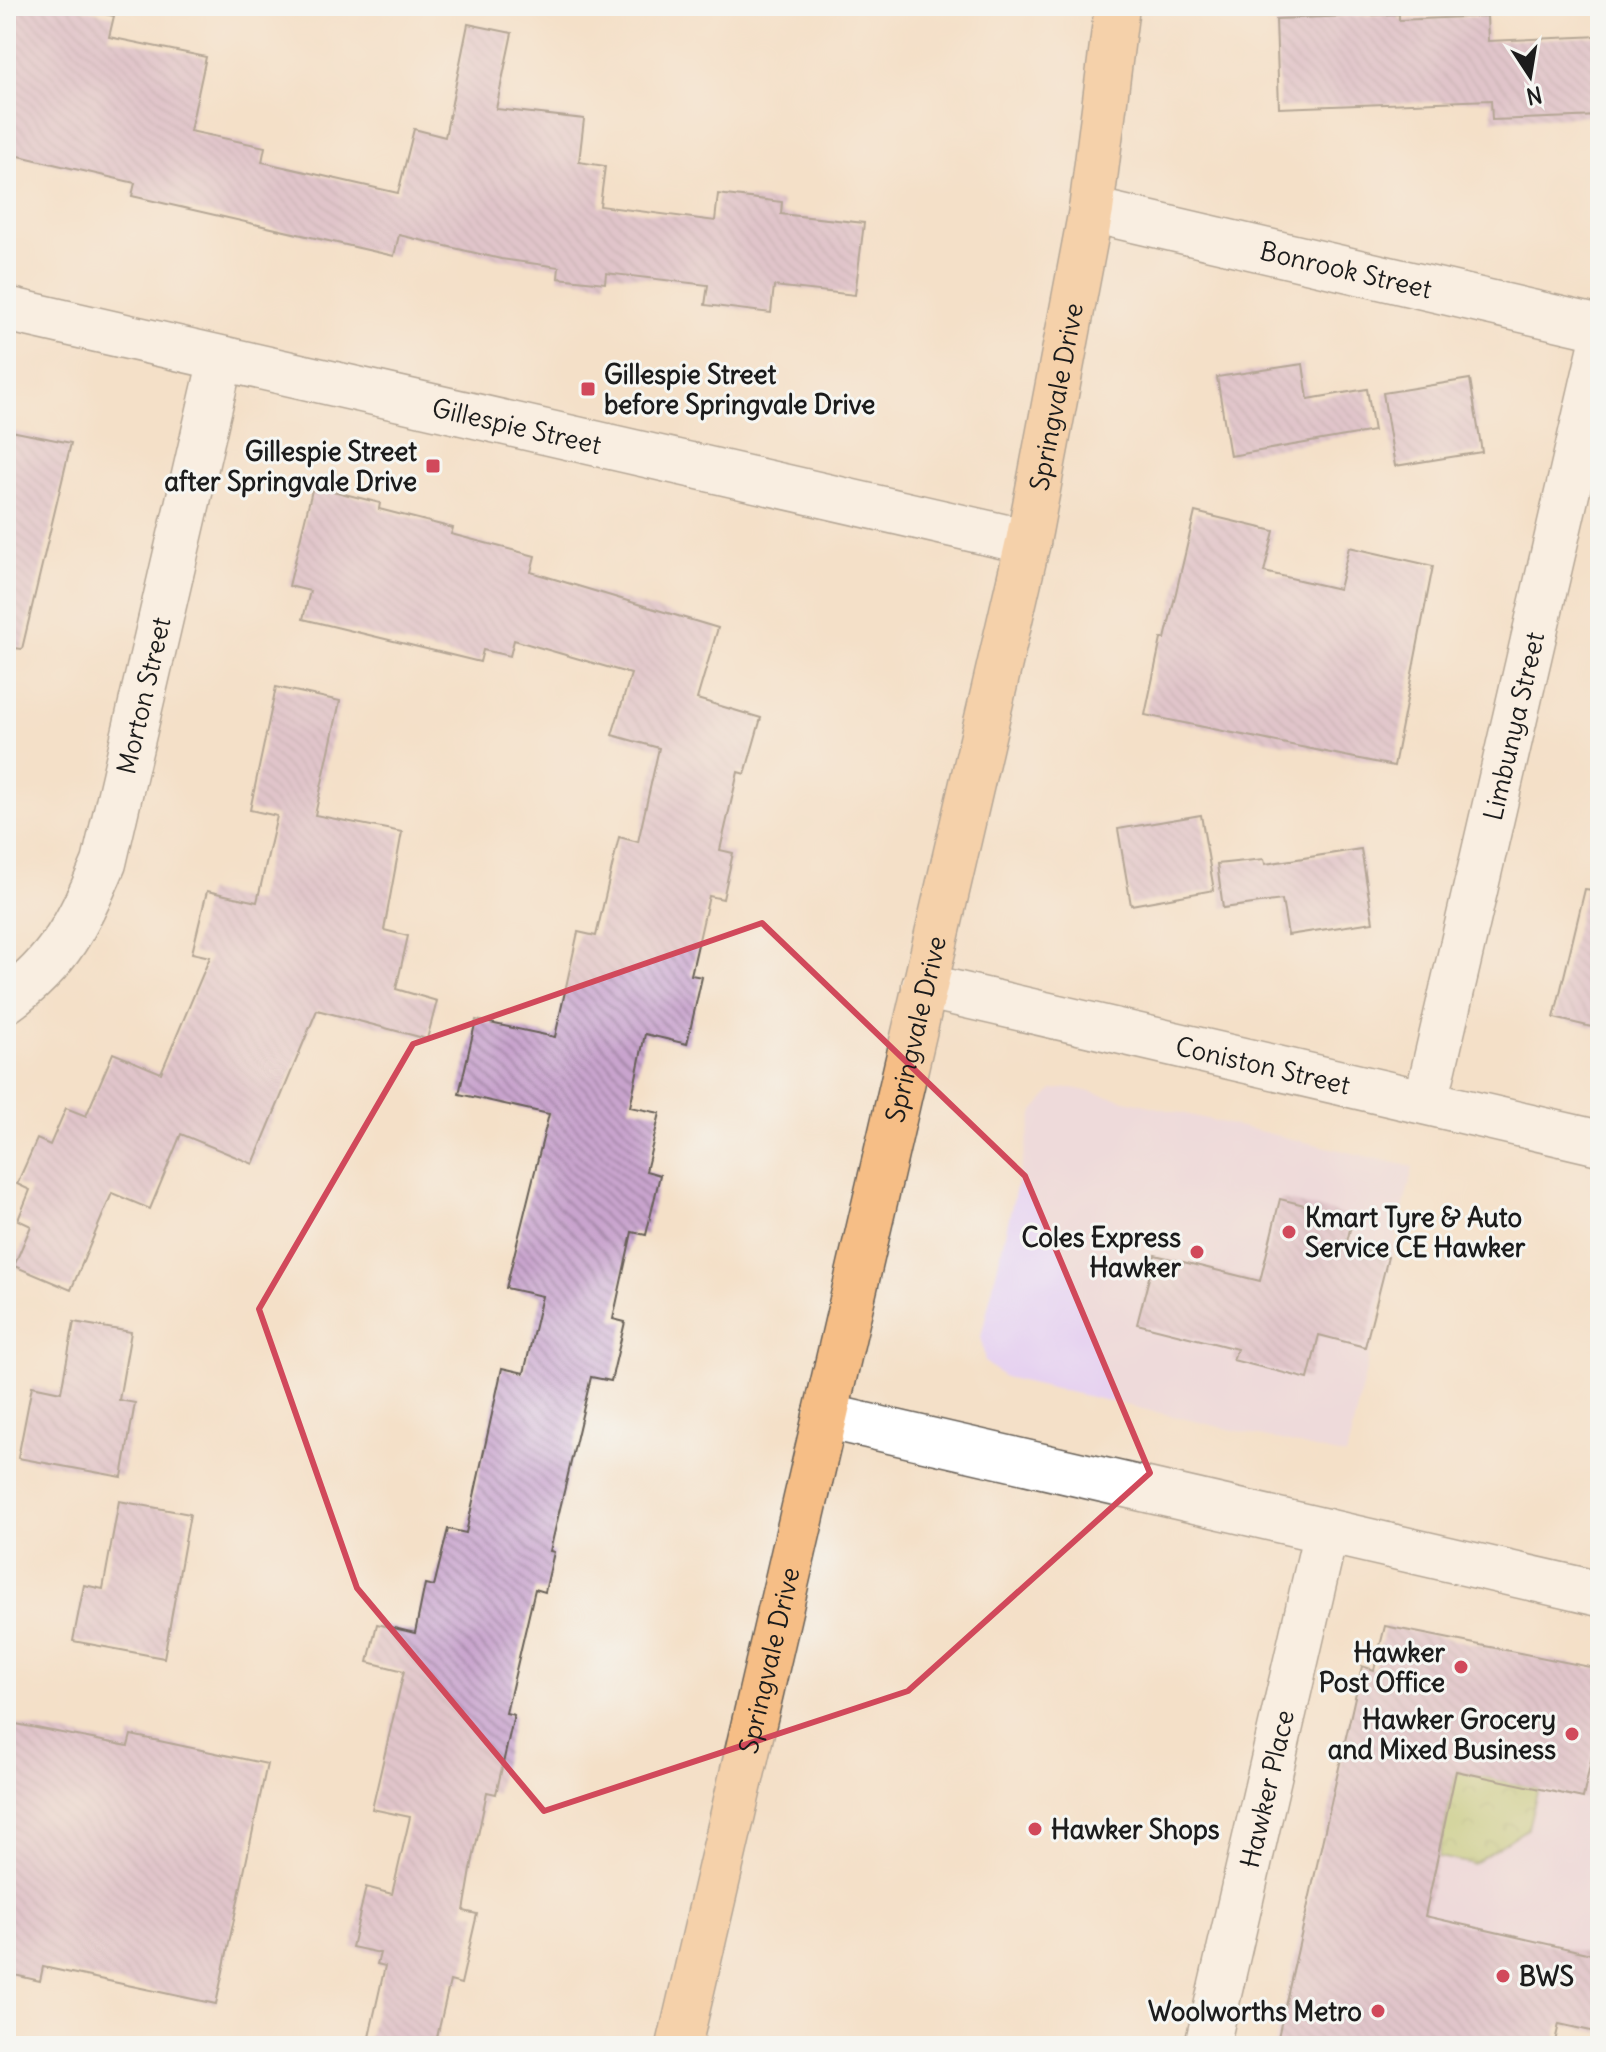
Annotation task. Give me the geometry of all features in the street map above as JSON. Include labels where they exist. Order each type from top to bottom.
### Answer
[{"type":"main road","name":"Springvale Drive","points":[[679,2046],[1028,542],[1091,210],[1117,6]]},
{"type":"street","name":"Bonrook Street","points":[[1091,210],[1600,328]]},
{"type":"street","name":"Gillespie Street","points":[[6,309],[1028,542]]},
{"type":"street","name":"Limbunya Street","points":[[1426,1102],[1600,351]]},
{"type":"street","name":"Morton Street","points":[[6,1001],[56,955],[76,928],[104,863],[221,359]]},
{"type":"street","name":"Coniston Street","points":[[924,986],[1600,1143]]},
{"type":"street","points":[[825,1416],[1600,1594]]},
{"type":"street","name":"Hawker Place","points":[[1207,2046],[1326,1531]]},
{"type":"highlighted area","points":[[762,923],[1025,1176],[1150,1473],[908,1691],[544,1811],[357,1588],[259,1309],[413,1044]]},
{"type":"shaded area","name":"Coles Express Hawker","points":[[1073,1088],[1413,1167],[1346,1456],[1004,1377],[985,1362],[981,1337],[1034,1111],[1053,1090]]},
{"type":"shaded area","points":[[1385,1626],[1600,1669],[1600,2033],[1555,2022],[1549,2046],[1274,2046],[1362,1666],[1375,1669]]},
{"type":"green space","points":[[1456,1771],[1538,1788],[1528,1828],[1473,1864],[1438,1857]]},
{"type":"building","points":[[6,6],[70,6],[114,16],[109,37],[206,57],[190,131],[265,147],[262,162],[398,193],[414,129],[445,137],[468,24],[512,33],[496,109],[584,119],[579,162],[605,166],[600,206],[715,221],[718,194],[782,202],[781,214],[864,223],[855,295],[774,286],[771,313],[705,305],[708,285],[606,273],[605,283],[558,278],[559,267],[501,259],[399,235],[394,256],[132,196],[135,183],[6,153]]},
{"type":"building","points":[[1399,14],[1399,20],[1487,16],[1488,41],[1600,36],[1600,116],[1492,120],[1491,100],[1279,108],[1276,19]]},
{"type":"building","points":[[1303,364],[1308,399],[1367,389],[1374,431],[1230,456],[1217,377]]},
{"type":"building","points":[[1470,379],[1482,452],[1395,466],[1383,393]]},
{"type":"building","points":[[6,430],[71,443],[22,649],[6,647]]},
{"type":"building","points":[[313,486],[380,503],[379,509],[453,528],[451,534],[535,556],[531,572],[718,628],[697,699],[761,718],[745,774],[738,772],[720,850],[733,853],[723,899],[709,896],[691,975],[702,977],[687,1044],[645,1034],[630,1107],[660,1113],[646,1171],[660,1175],[646,1235],[632,1232],[613,1319],[625,1322],[611,1381],[591,1377],[550,1551],[554,1552],[545,1592],[535,1589],[506,1713],[514,1715],[496,1794],[487,1792],[472,1864],[464,1911],[477,1914],[461,1984],[450,1981],[435,2046],[367,2046],[385,1966],[377,1964],[380,1953],[352,1947],[366,1887],[392,1894],[410,1817],[372,1809],[404,1671],[368,1662],[377,1624],[415,1633],[425,1584],[434,1586],[448,1529],[466,1533],[502,1368],[524,1373],[542,1296],[506,1288],[549,1114],[459,1094],[476,1020],[555,1037],[578,932],[596,936],[619,837],[638,842],[659,748],[612,735],[631,674],[514,640],[510,656],[483,650],[480,662],[303,619],[310,591],[289,586]]},
{"type":"building","points":[[1195,512],[1274,531],[1264,572],[1339,589],[1349,547],[1433,566],[1394,766],[1145,715],[1161,639],[1165,639]]},
{"type":"building","points":[[276,687],[340,701],[315,815],[402,832],[384,930],[408,936],[396,989],[437,1001],[427,1039],[317,1010],[253,1164],[181,1134],[150,1209],[112,1193],[71,1290],[14,1266],[31,1226],[18,1220],[30,1190],[17,1184],[37,1139],[50,1145],[66,1108],[86,1116],[113,1053],[161,1073],[210,957],[192,953],[207,891],[257,902],[277,816],[250,810]]},
{"type":"building","points":[[1201,815],[1214,890],[1131,905],[1118,829]]},
{"type":"building","points":[[1361,849],[1373,922],[1288,935],[1282,900],[1223,908],[1217,864],[1264,859],[1265,864]]},
{"type":"building","points":[[1585,889],[1600,891],[1600,1029],[1554,1018]]},
{"type":"building","points":[[1280,1199],[1353,1217],[1346,1246],[1388,1257],[1365,1347],[1319,1335],[1308,1379],[1233,1360],[1237,1349],[1137,1324],[1155,1255],[1260,1281]]},
{"type":"building","points":[[74,1322],[131,1332],[119,1400],[135,1403],[122,1477],[18,1458],[32,1386],[61,1392]]},
{"type":"building","points":[[119,1501],[190,1514],[164,1658],[73,1641],[84,1585],[103,1589]]},
{"type":"building","points":[[1385,1626],[1600,1669],[1600,1718],[1583,1798],[1456,1771],[1425,1916],[1600,1956],[1600,2033],[1559,2024],[1554,2046],[1276,2046],[1362,1666],[1374,1670]]},
{"type":"building","points":[[6,1722],[128,1746],[131,1735],[267,1764],[216,2004],[43,1967],[40,1981],[6,1973]]},
{"type":"place","name":"Gillespie Street before Springvale Drive","points":[[588,389]]},
{"type":"place","name":"Gillespie Street after Springvale Drive","points":[[433,466]]},
{"type":"place","name":"Kmart Tyre & Auto Service CE Hawker","points":[[1289,1232]]},
{"type":"place","name":"Coles Express Hawker","points":[[1197,1252]]},
{"type":"place","name":"Hawker Post Office","points":[[1461,1667]]},
{"type":"place","name":"Hawker Grocery and Mixed Business","points":[[1572,1734]]},
{"type":"place","name":"Hawker Shops","points":[[1035,1829]]},
{"type":"place","name":"BWS","points":[[1503,1976]]},
{"type":"place","name":"Woolworths Metro","points":[[1378,2011]]}]
